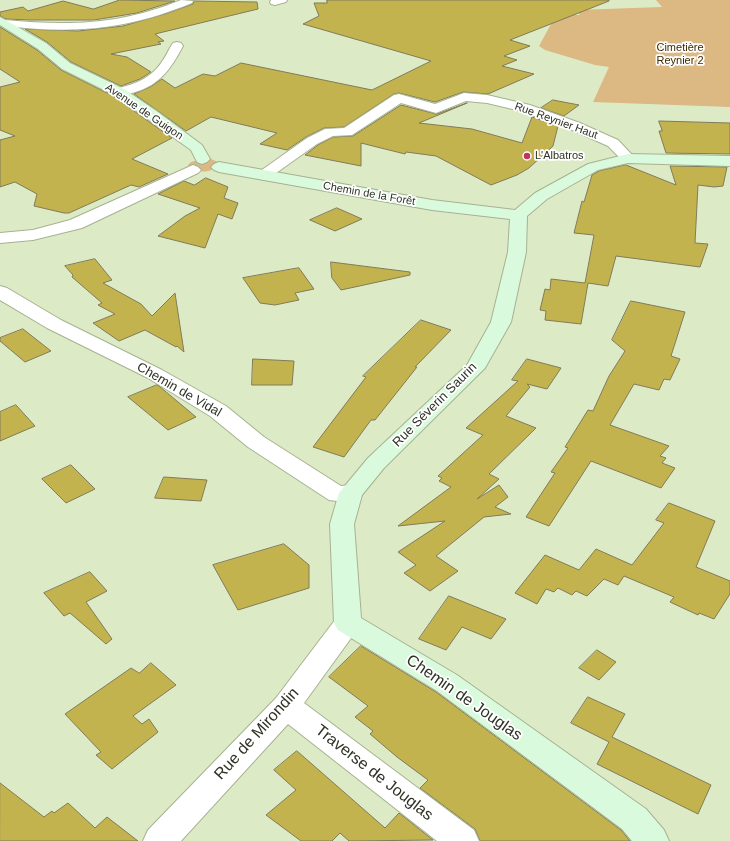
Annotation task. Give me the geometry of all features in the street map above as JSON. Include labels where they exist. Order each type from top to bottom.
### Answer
[{"type":"street","points":[[3,21],[54,28],[103,25],[140,19],[181,5],[188,0]]},
{"type":"street","name":"Avenue de Guigon","points":[[3,21],[42,46],[66,66],[119,92],[197,148],[197,165]]},
{"type":"street","points":[[119,92],[147,84],[157,78],[178,46]]},
{"type":"street","name":"Rue Reynier Haut","points":[[264,175],[312,141],[330,132],[347,132],[399,98],[436,109],[464,97],[487,99],[525,108],[575,126],[614,143],[628,158]]},
{"type":"street","points":[[519,215],[541,196],[592,167],[628,158],[730,161]]},
{"type":"street","name":"Chemin de la Forêt","points":[[197,165],[211,159],[220,163],[219,168],[432,205],[519,215]]},
{"type":"street","points":[[0,238],[33,234],[76,224],[197,165]]},
{"type":"street","name":"Rue Séverin Saurin","points":[[348,623],[342,524],[351,494],[376,463],[475,368],[501,322],[517,252],[519,215]]},
{"type":"street","name":"Chemin de Vidal","points":[[0,292],[54,324],[155,374],[218,411],[256,442],[337,494],[351,494]]},
{"type":"street","name":"Rue de Mirondin","points":[[160,841],[286,706],[348,623]]},
{"type":"street","name":"Chemin de Jouglas","points":[[348,623],[447,683],[634,819],[652,841]]},
{"type":"street","name":"Traverse de Jouglas","points":[[286,706],[462,841]]},
{"type":"green space","name":"Cimetière Reynier 2","points":[[656,0],[730,0],[730,107],[593,102],[609,67],[595,65],[545,50],[539,46],[556,15],[580,15],[576,10],[662,7]]},
{"type":"green space","points":[[202,159],[211,159],[220,163],[217,167],[206,172],[189,168],[188,165],[191,162]]},
{"type":"building","points":[[120,0],[175,1],[137,13],[94,20],[29,20],[6,19],[0,16],[0,12],[23,7],[28,11],[63,1],[93,9]]},
{"type":"building","points":[[327,0],[609,1],[510,40],[530,46],[504,56],[517,60],[502,66],[534,74],[488,94],[463,92],[435,102],[399,93],[394,94],[344,127],[324,128],[306,137],[287,150],[260,144],[277,133],[211,117],[186,131],[134,94],[150,87],[162,79],[175,88],[203,74],[215,76],[241,63],[372,90],[431,61],[303,24],[319,16],[314,3],[327,3]]},
{"type":"building","points":[[194,1],[257,2],[258,9],[155,34],[164,41],[158,42],[161,44],[111,54],[127,57],[151,72],[140,79],[121,86],[71,62],[47,42],[25,29],[78,31],[123,26],[168,13],[193,4]]},
{"type":"building","points":[[0,27],[37,50],[61,70],[113,96],[172,138],[132,159],[168,174],[139,187],[131,185],[69,213],[34,206],[37,194],[15,182],[0,187],[0,140],[15,136],[0,130],[0,87],[20,82],[0,69]]},
{"type":"building","points":[[553,100],[579,105],[564,116],[541,108]]},
{"type":"building","points":[[467,103],[419,123],[472,129],[522,143],[532,117],[558,126],[553,146],[529,168],[517,175],[491,185],[436,156],[406,152],[405,154],[361,143],[361,166],[305,155],[318,145],[333,137],[353,136],[401,105],[436,114]]},
{"type":"building","points":[[659,121],[730,123],[730,154],[666,153],[659,131],[662,131]]},
{"type":"building","points":[[626,165],[676,185],[670,166],[727,167],[723,186],[714,187],[698,185],[695,243],[708,244],[700,267],[616,256],[608,286],[588,283],[581,324],[545,320],[546,311],[540,310],[545,289],[550,290],[551,279],[585,283],[594,235],[574,233],[582,201],[584,202],[592,175],[599,171]]},
{"type":"building","points":[[206,178],[228,187],[224,198],[238,203],[232,219],[218,214],[205,248],[158,236],[185,216],[200,208],[158,194],[184,181],[194,185]]},
{"type":"building","points":[[337,208],[362,219],[335,231],[310,220]]},
{"type":"building","points":[[95,259],[112,280],[103,283],[141,304],[152,316],[175,293],[184,352],[177,346],[176,347],[145,330],[119,341],[93,323],[115,314],[98,305],[102,303],[72,277],[73,275],[65,266]]},
{"type":"building","points":[[331,262],[410,272],[410,275],[341,290],[332,278]]},
{"type":"building","points":[[299,268],[314,289],[295,293],[299,300],[275,305],[260,303],[243,278]]},
{"type":"building","points":[[631,301],[685,312],[671,356],[680,359],[670,380],[664,379],[659,390],[634,384],[610,425],[669,446],[660,456],[666,458],[662,463],[675,468],[661,488],[591,461],[549,526],[526,517],[555,473],[551,472],[568,448],[565,447],[588,410],[593,411],[609,376],[625,351],[612,340]]},
{"type":"building","points":[[421,320],[451,330],[415,367],[417,367],[375,420],[371,420],[344,457],[313,447],[366,377],[363,376]]},
{"type":"building","points":[[23,329],[51,351],[25,362],[0,341],[0,338]]},
{"type":"building","points":[[253,359],[294,361],[292,385],[252,385]]},
{"type":"building","points":[[527,359],[561,368],[547,389],[527,384],[530,387],[506,416],[536,428],[489,474],[499,479],[477,499],[499,485],[508,497],[495,507],[511,514],[484,517],[436,556],[458,571],[430,591],[404,573],[416,565],[398,552],[445,521],[398,526],[451,487],[439,481],[442,478],[438,476],[483,435],[466,428],[518,381],[512,380]]},
{"type":"building","points":[[157,385],[196,417],[168,430],[128,397]]},
{"type":"building","points":[[16,405],[35,426],[0,441],[0,412]]},
{"type":"building","points":[[71,465],[95,489],[66,503],[42,479]]},
{"type":"building","points":[[164,477],[207,480],[201,501],[155,498]]},
{"type":"building","points":[[669,503],[715,521],[696,567],[730,581],[730,594],[714,619],[699,613],[698,615],[670,602],[674,597],[624,576],[618,585],[604,579],[587,596],[576,591],[572,595],[558,588],[554,592],[546,589],[537,604],[515,593],[545,555],[579,570],[596,549],[632,565],[664,523],[656,520]]},
{"type":"building","points":[[284,544],[309,565],[309,588],[238,610],[213,565]]},
{"type":"building","points":[[90,572],[107,591],[86,602],[112,639],[106,644],[70,613],[64,616],[44,593]]},
{"type":"building","points":[[449,596],[506,619],[491,639],[462,627],[446,650],[419,639]]},
{"type":"building","points":[[361,646],[436,692],[621,830],[630,841],[480,841],[475,829],[420,788],[428,780],[397,757],[370,734],[373,731],[355,717],[368,706],[329,677]]},
{"type":"building","points":[[597,650],[616,662],[599,680],[579,668]]},
{"type":"building","points":[[151,663],[176,685],[133,716],[142,724],[149,719],[158,732],[112,769],[96,755],[101,752],[65,714],[131,668],[139,673]]},
{"type":"building","points":[[588,697],[625,714],[612,737],[711,785],[698,814],[597,764],[609,742],[571,723]]},
{"type":"building","points":[[297,751],[385,828],[399,813],[433,840],[349,841],[340,833],[332,841],[301,841],[266,815],[296,790],[274,770]]},
{"type":"building","points":[[0,783],[44,817],[52,811],[54,813],[68,803],[95,828],[107,817],[138,841],[0,841]]},
{"type":"place","name":"L'Albatros","points":[[527,156]]}]
